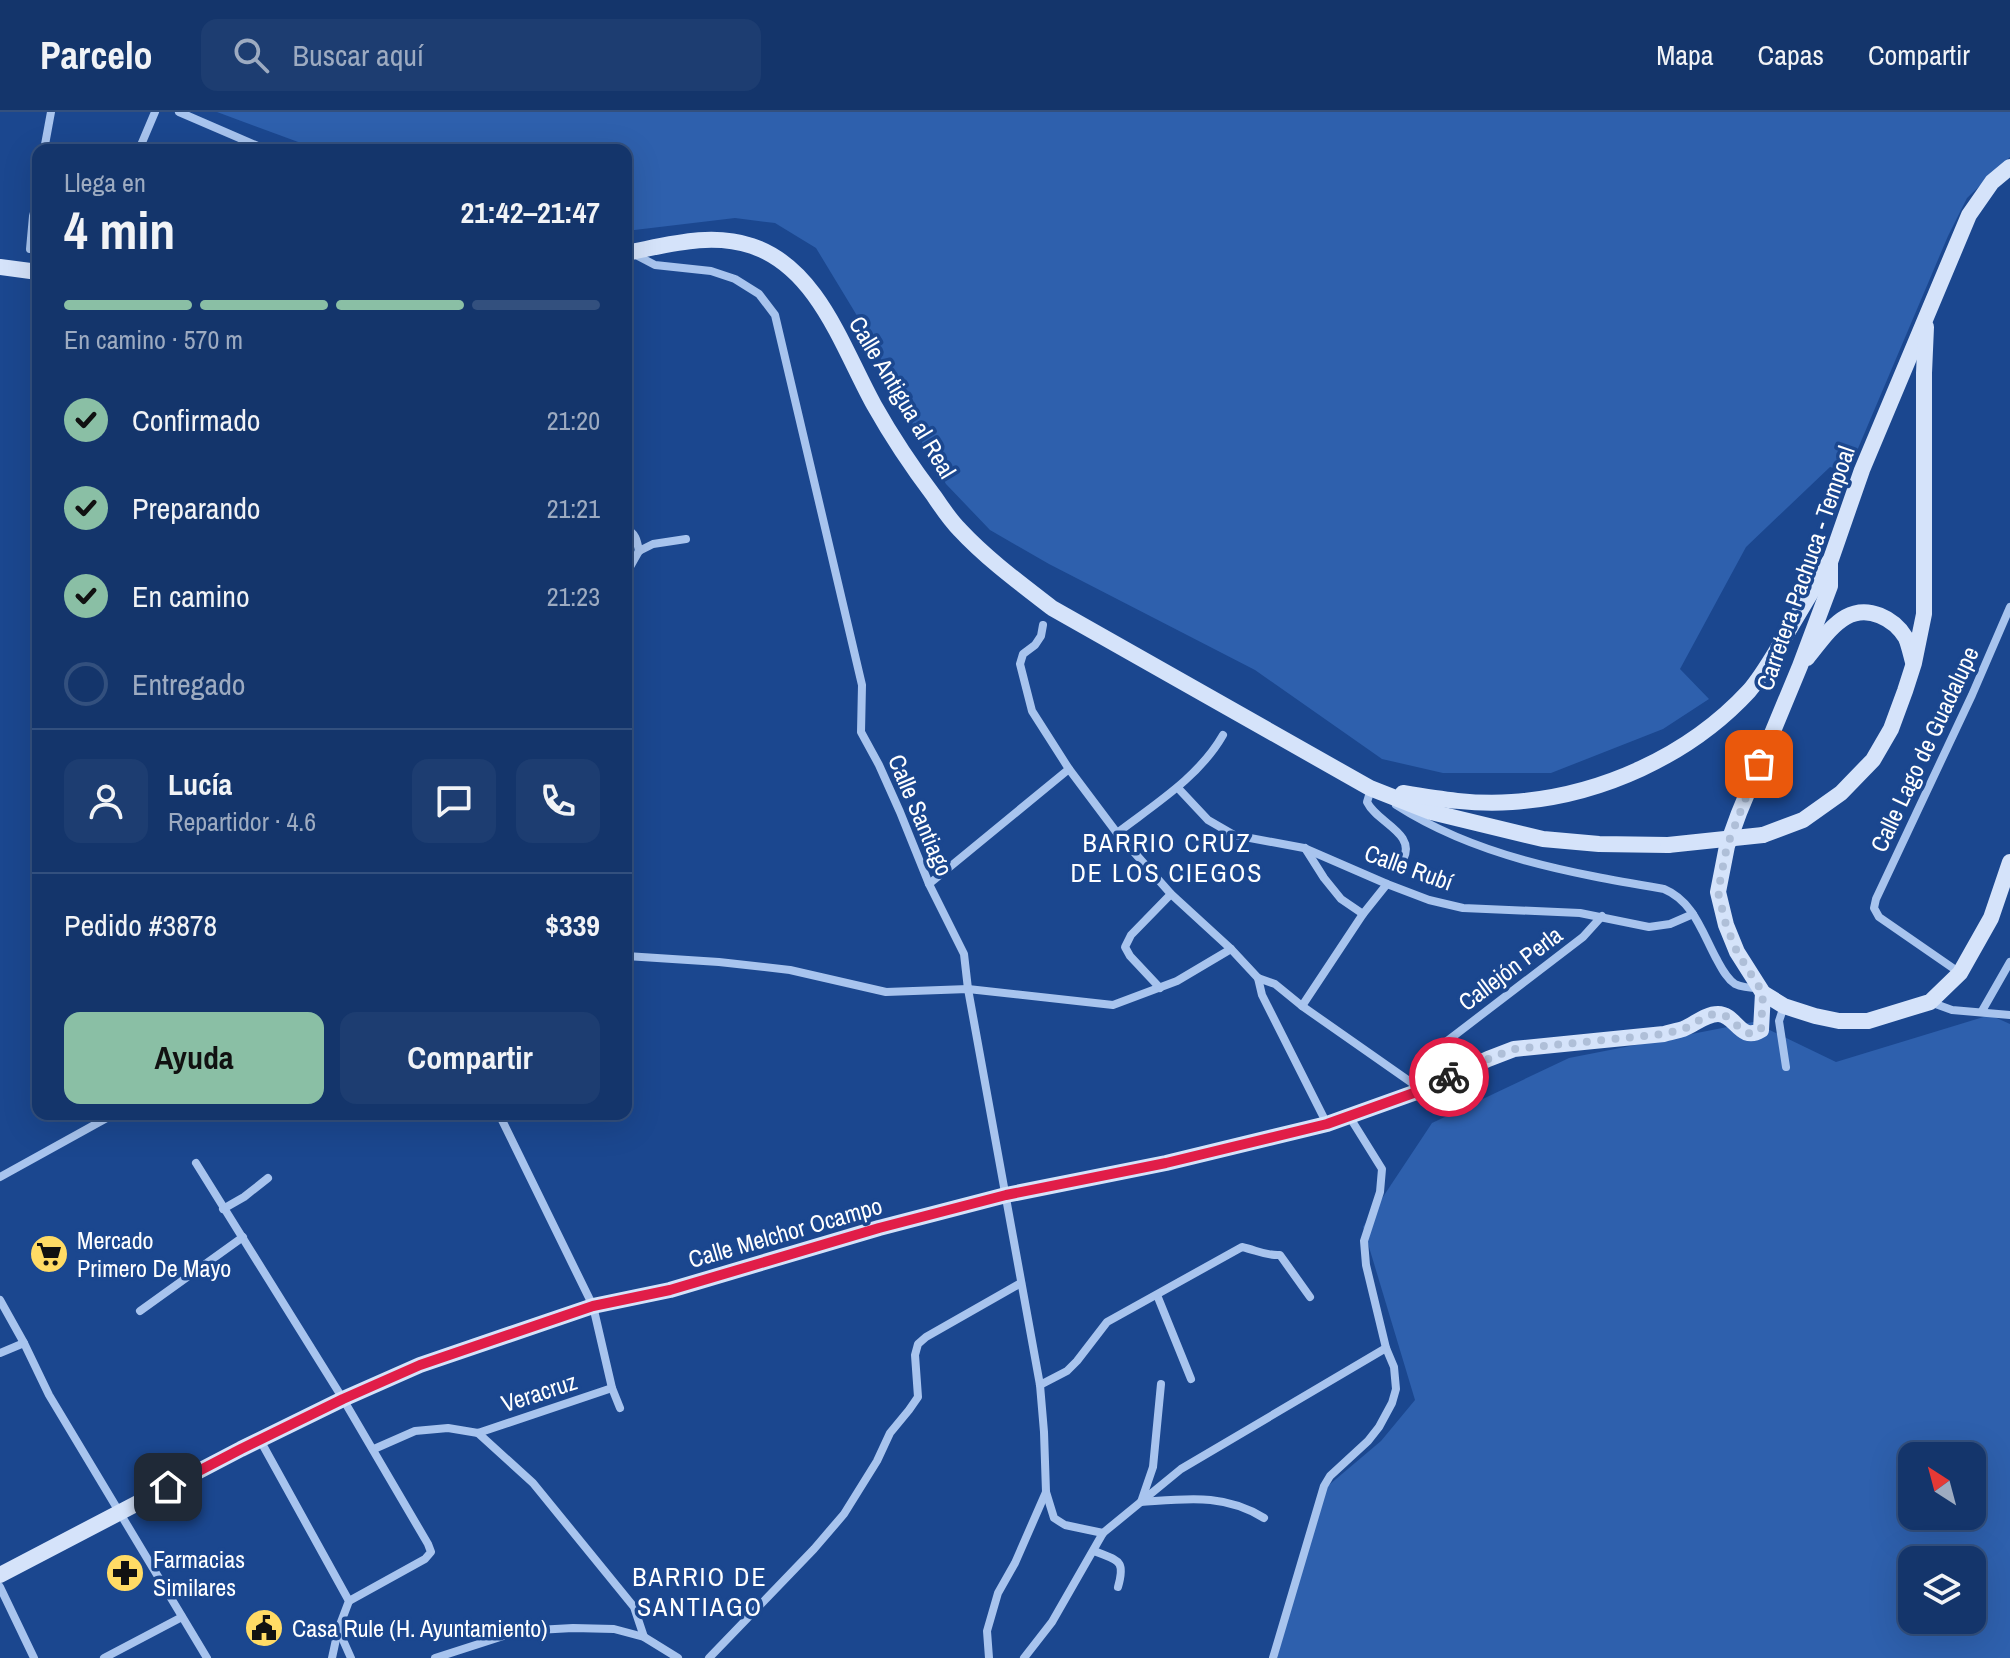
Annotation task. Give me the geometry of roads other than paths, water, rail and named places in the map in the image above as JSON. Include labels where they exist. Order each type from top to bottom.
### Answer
[{"type":"main road","name":"Carretera Pachuca - Tempoal","points":[[2010,167],[1992,182],[1969,215],[1862,470],[1830,562],[1830,586],[1739,813],[1727,846],[1718,892],[1737,952],[1762,990],[1784,1006],[1815,1016],[1839,1021],[1868,1021],[1930,1002],[1960,973],[1991,918],[2010,862]]},
{"type":"main road","name":"Calle Antigua al Real","points":[[632,251],[708,239],[732,241],[753,246],[791,268],[808,285],[825,311],[903,454],[960,530],[989,557],[1052,608],[1370,788]]},
{"type":"main road","points":[[0,267],[32,271]]},
{"type":"main road","points":[[1370,788],[1431,812],[1543,839],[1668,845],[1763,835],[1803,820],[1841,793],[1873,760],[1891,729],[1914,663],[1924,614],[1924,373],[1927,318]]},
{"type":"main road","points":[[1370,788],[1461,802],[1511,802],[1547,798],[1625,776],[1671,753],[1716,721],[1749,691],[1830,562]]},
{"type":"main road","points":[[1800,666],[1834,627],[1846,617],[1859,613],[1885,617],[1896,626],[1906,639],[1914,663]]},
{"type":"main road","name":"Calle Melchor Ocampo","points":[[0,1575],[343,1399],[420,1365],[593,1306],[670,1290],[879,1228],[1006,1195],[1166,1163],[1327,1124],[1422,1090],[1514,1049],[1664,1034],[1720,1013],[1741,1030],[1756,1033],[1761,1030],[1762,990]]},
{"type":"street","points":[[45,144],[51,112]]},
{"type":"street","points":[[141,144],[155,112]]},
{"type":"street","points":[[179,112],[253,144]]},
{"type":"street","name":"Calle Santiago","points":[[632,254],[655,265],[711,271],[735,279],[759,294],[775,315],[862,685],[861,732],[879,765],[929,884],[964,954],[1040,1385],[1046,1492],[1054,1518],[1065,1525],[1103,1533]]},
{"type":"street","points":[[632,533],[637,539],[639,551]]},
{"type":"street","points":[[632,563],[639,551],[653,544],[686,539]]},
{"type":"street","name":"Calle Lago de Guadalupe","points":[[1960,973],[1879,917],[1874,908],[2010,607]]},
{"type":"street","points":[[1043,625],[1041,636],[1023,654],[1020,664],[1032,711],[1069,769],[1117,833],[1171,894],[1258,978],[1275,984],[1422,1090]]},
{"type":"street","points":[[1117,833],[1178,788],[1216,747],[1223,735]]},
{"type":"street","points":[[929,884],[1069,769]]},
{"type":"street","name":"Calle Rubí","points":[[1178,788],[1208,820],[1234,835],[1304,848],[1429,900],[1463,908],[1580,913],[1649,927],[1670,924],[1693,914]]},
{"type":"street","points":[[1403,860],[1407,845],[1402,836],[1370,809],[1367,802],[1370,788],[1423,822],[1482,848],[1571,873],[1664,889],[1675,894],[1688,904],[1725,974],[1745,988],[1762,990]]},
{"type":"street","points":[[1304,848],[1341,899],[1363,914]]},
{"type":"street","points":[[1302,1006],[1363,914],[1387,884]]},
{"type":"street","points":[[1160,988],[1125,947],[1131,935],[1171,894]]},
{"type":"street","name":"Callejón Perla","points":[[1438,1048],[1583,937],[1602,916]]},
{"type":"street","points":[[632,956],[790,970],[886,992],[968,989],[1113,1005],[1177,981],[1231,949]]},
{"type":"street","points":[[1982,1011],[2010,962]]},
{"type":"street","points":[[1258,978],[1262,995],[1327,1124]]},
{"type":"street","points":[[1930,1002],[1952,1010],[2010,1015]]},
{"type":"street","points":[[1784,1006],[1779,1021],[1786,1067]]},
{"type":"street","points":[[1273,1658],[1324,1486],[1330,1476],[1379,1427],[1396,1389],[1394,1367],[1386,1348],[1366,1265],[1364,1241],[1380,1192],[1382,1169],[1348,1116]]},
{"type":"street","points":[[0,1177],[103,1120]]},
{"type":"street","points":[[502,1120],[593,1306],[612,1388],[620,1408]]},
{"type":"street","points":[[196,1163],[374,1449],[431,1552],[425,1559],[349,1601],[332,1658]]},
{"type":"street","points":[[223,1209],[268,1178]]},
{"type":"street","points":[[140,1311],[243,1237]]},
{"type":"street","points":[[1040,1385],[1067,1371],[1107,1322],[1242,1247],[1265,1255],[1280,1255],[1310,1297]]},
{"type":"street","points":[[709,1658],[844,1514],[877,1461],[890,1433],[918,1397],[915,1355],[918,1344],[1021,1283]]},
{"type":"street","points":[[1157,1295],[1191,1379]]},
{"type":"street","points":[[0,1300],[49,1395],[207,1658]]},
{"type":"street","points":[[0,1353],[24,1343]]},
{"type":"street","points":[[1024,1658],[1052,1622],[1103,1533],[1181,1469],[1386,1348]]},
{"type":"street","points":[[1141,1502],[1153,1467],[1161,1384]]},
{"type":"street","name":"Veracruz","points":[[478,1433],[612,1388]]},
{"type":"street","points":[[374,1449],[415,1431],[448,1428],[478,1433],[533,1483],[634,1607],[644,1637]]},
{"type":"street","points":[[260,1440],[349,1601]]},
{"type":"street","name":"Calle Santiago","points":[[989,1658],[987,1631],[998,1593],[1015,1563],[1046,1492]]},
{"type":"street","points":[[1141,1502],[1192,1498],[1219,1500],[1264,1518]]},
{"type":"street","points":[[1094,1551],[1118,1561],[1122,1566],[1118,1587]]},
{"type":"street","points":[[0,1587],[34,1658]]},
{"type":"street","points":[[104,1658],[182,1617]]},
{"type":"street","points":[[435,1658],[519,1631],[614,1629],[644,1637],[678,1658]]},
{"type":"street","points":[[338,1630],[351,1658]]},
{"type":"place","name":"Mercado Primero De Mayo","points":[[49,1254]]},
{"type":"place","name":"Farmacias Similares","points":[[125,1573]]},
{"type":"place","name":"Casa Rule (H. Ayuntamiento)","points":[[264,1628]]},
{"type":"district","name":"BARRIO CRUZ DE LOS CIEGOS","points":[[1167,857]]},
{"type":"district","name":"BARRIO DE SANTIAGO","points":[[700,1591]]}]
